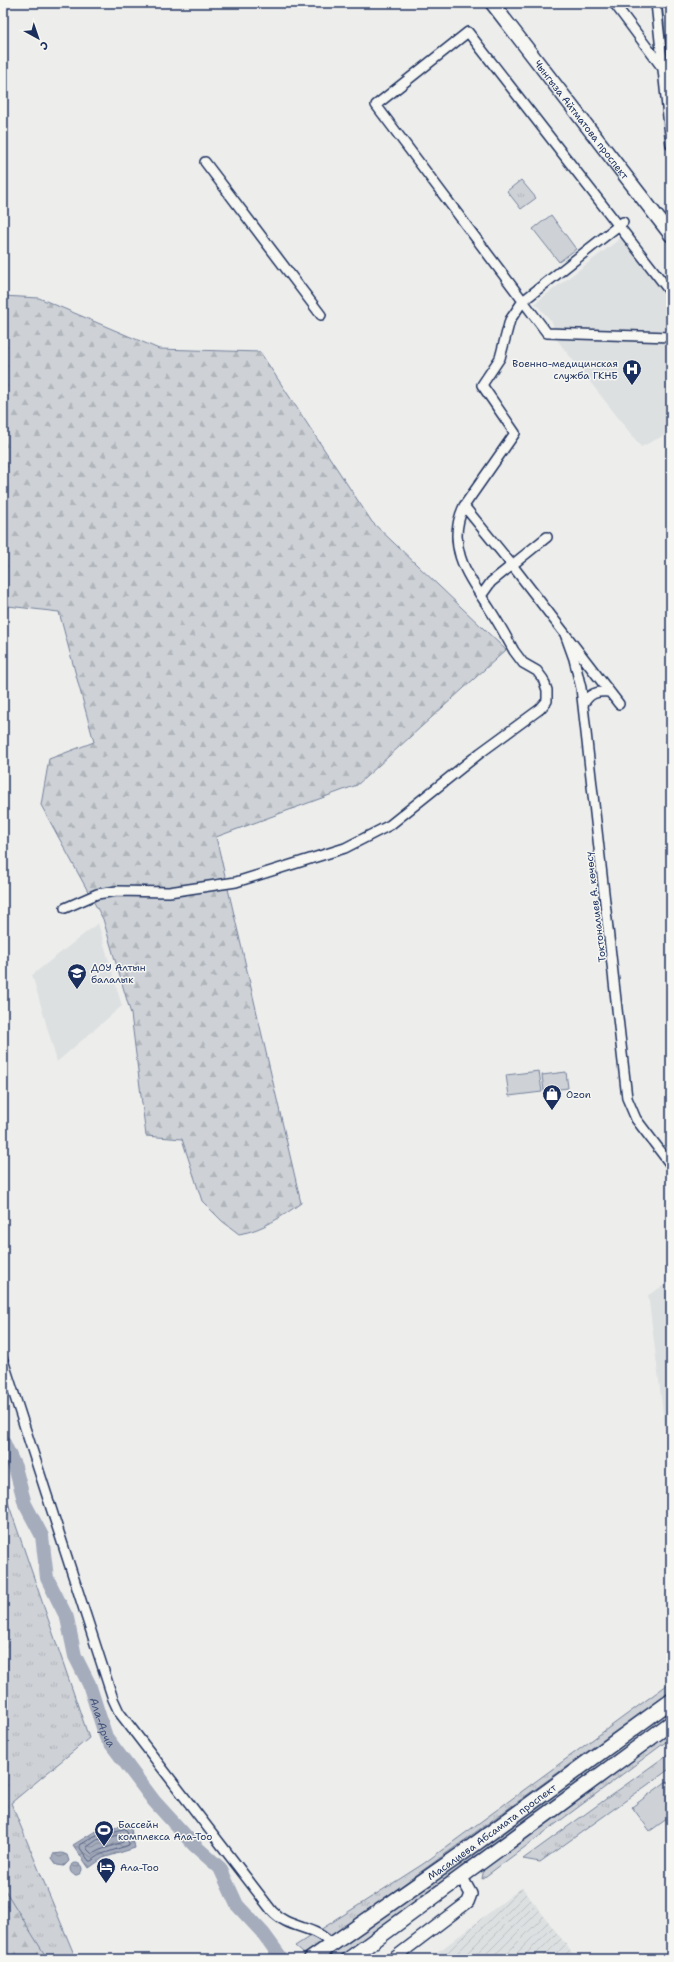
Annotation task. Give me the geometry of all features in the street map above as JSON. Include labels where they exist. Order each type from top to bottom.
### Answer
[{"type":"main road","name":"Чынгыза Айтматова проспект","points":[[492,3],[671,235]]},
{"type":"main road","name":"Масалиева Абсамата проспект","points":[[311,1959],[460,1855],[671,1701]]},
{"type":"main road","name":"Масалиева Абсамата проспект","points":[[349,1959],[671,1723]]},
{"type":"street","points":[[614,3],[662,67]]},
{"type":"street","points":[[656,3],[671,145]]},
{"type":"street","points":[[667,3],[671,43]]},
{"type":"street","points":[[671,293],[621,224],[468,32],[376,105],[547,333],[671,337]]},
{"type":"street","points":[[205,162],[320,315]]},
{"type":"street","points":[[65,908],[97,894],[118,891],[170,892],[236,882],[345,848],[390,825],[480,753],[540,709],[548,700],[547,690],[543,679],[536,671],[523,663],[514,651],[463,566],[459,554],[457,539],[458,519],[464,506],[515,433],[482,385],[500,358],[510,320],[523,301],[621,224]]},
{"type":"street","points":[[464,506],[512,565],[619,704]]},
{"type":"street","points":[[481,596],[491,582],[547,536]]},
{"type":"street","name":"Токтоналиев А. көчөсү","points":[[565,634],[578,673],[583,705],[627,1098],[636,1119],[671,1165]]},
{"type":"street","points":[[583,705],[586,698],[595,692],[609,692]]},
{"type":"street","points":[[3,1360],[110,1692],[119,1712],[272,1912],[284,1922],[325,1937],[331,1945]]},
{"type":"street","points":[[393,1959],[468,1902],[471,1894],[461,1876]]},
{"type":"shaded area","name":"Военно-медицинская служба ГКНБ","points":[[621,238],[671,302],[671,432],[641,447],[557,340],[552,322],[535,303]]},
{"type":"shaded area","name":"ДОУ Алтын балалык","points":[[98,923],[122,1006],[57,1062],[32,975]]},
{"type":"shaded area","points":[[671,1281],[671,1476],[648,1295]]},
{"type":"shaded area","points":[[522,1887],[577,1959],[429,1959]]},
{"type":"green space","points":[[521,180],[536,198],[521,209],[507,191]]},
{"type":"green space","points":[[551,215],[576,249],[559,262],[533,229]]},
{"type":"green space","points":[[3,296],[39,298],[159,349],[260,352],[372,522],[506,650],[357,785],[216,837],[301,1203],[272,1222],[248,1232],[239,1234],[222,1221],[202,1201],[182,1139],[146,1136],[131,1014],[103,919],[41,805],[49,759],[94,742],[59,612],[8,606],[3,596]]},
{"type":"green space","points":[[539,1071],[542,1092],[509,1096],[506,1075]]},
{"type":"green space","points":[[566,1072],[568,1088],[544,1091],[542,1075]]},
{"type":"green space","points":[[3,1488],[89,1738],[11,1803],[76,1959],[3,1959]]},
{"type":"green space","points":[[671,1682],[671,1691],[350,1923],[304,1954],[295,1946],[423,1864]]},
{"type":"green space","points":[[671,1709],[671,1715],[336,1959],[323,1959],[547,1801]]},
{"type":"green space","points":[[671,1730],[671,1738],[482,1879],[484,1868]]},
{"type":"green space","points":[[671,1752],[671,1768],[540,1862],[523,1859]]},
{"type":"green space","points":[[667,1781],[671,1786],[671,1816],[650,1831],[632,1807]]},
{"type":"green space","points":[[3,1887],[45,1955],[46,1959],[3,1959]]},
{"type":"water","name":"Бассейн комплекса Ала-Тоо","points":[[130,1824],[135,1848],[103,1858],[89,1868],[73,1845],[94,1832]]},
{"type":"water","points":[[62,1853],[67,1855],[69,1861],[64,1866],[57,1865],[52,1858],[53,1854]]},
{"type":"water","points":[[76,1863],[80,1865],[82,1869],[80,1873],[76,1875],[72,1873],[70,1869],[72,1865]]},
{"type":"waterway","points":[[661,3],[671,99]]},
{"type":"waterway","points":[[671,1128],[669,1130],[671,1133]]},
{"type":"waterway","name":"Ала-Арча","points":[[3,1441],[15,1467],[25,1504],[42,1536],[47,1578],[67,1618],[75,1656],[89,1684],[106,1737],[154,1801],[194,1845],[220,1868],[237,1905],[263,1933],[282,1959]]},
{"type":"place","name":"Военно-медицинская служба ГКНБ","points":[[632,386]]},
{"type":"place","name":"ДОУ Алтын балалык","points":[[77,990]]},
{"type":"place","name":"Ozon","points":[[552,1111]]},
{"type":"place","name":"Бассейн комплекса Ала-Тоо","points":[[104,1847]]},
{"type":"place","name":"Ала-Тоо","points":[[106,1884]]}]
